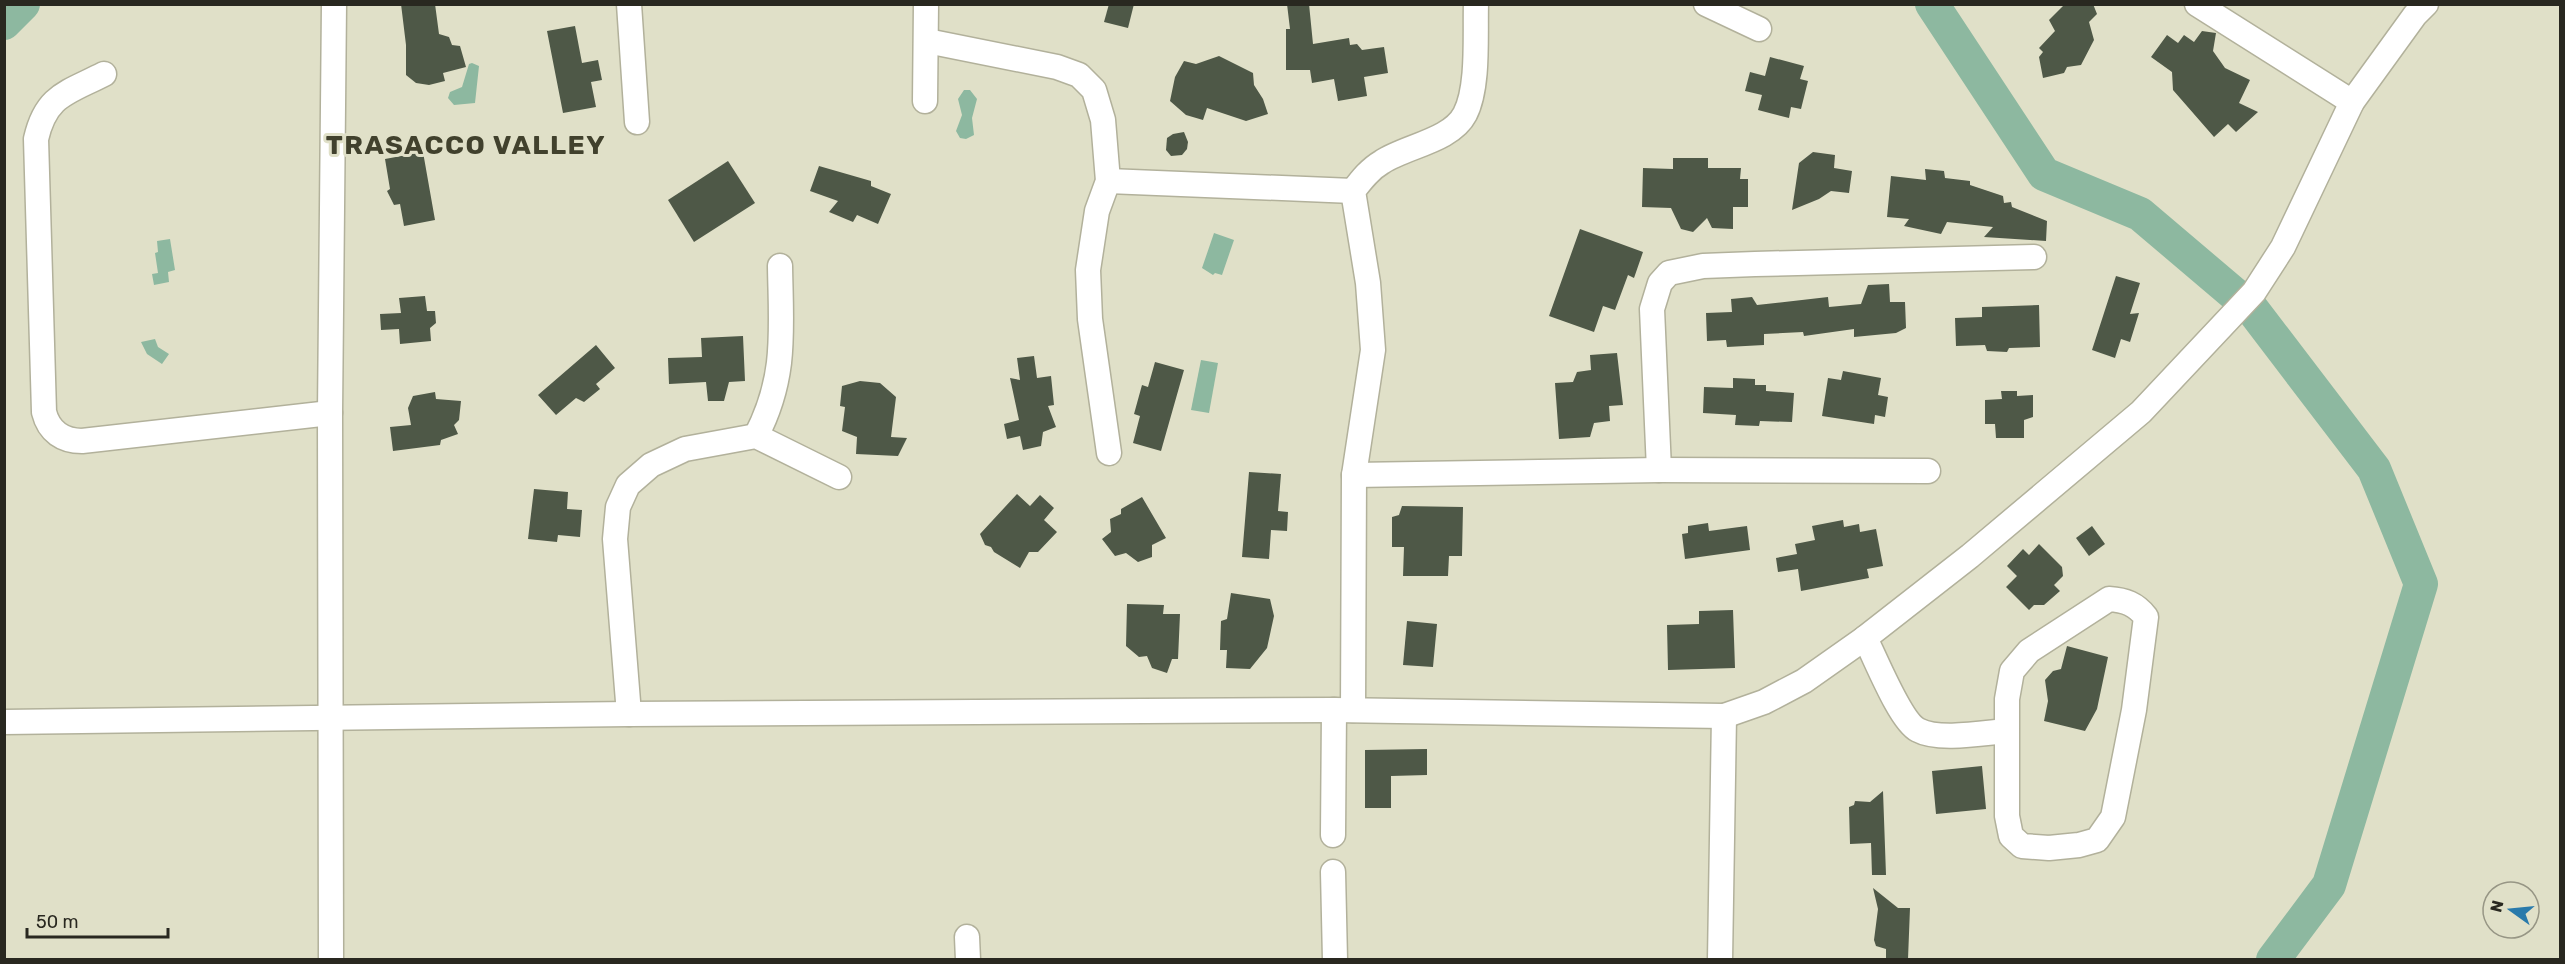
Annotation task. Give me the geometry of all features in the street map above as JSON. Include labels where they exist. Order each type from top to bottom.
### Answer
[{"type":"street","points":[[331,960],[330,413],[334,4]]},
{"type":"street","points":[[630,4],[637,122]]},
{"type":"street","points":[[926,4],[926,101]]},
{"type":"street","points":[[1353,191],[1374,167],[1437,136],[1455,125],[1464,115],[1472,79],[1476,4]]},
{"type":"street","points":[[1706,4],[1759,29]]},
{"type":"street","points":[[2197,4],[2226,13],[2352,102]]},
{"type":"street","points":[[4,722],[629,714],[1344,710],[1724,716],[1764,702],[1804,681],[1865,638],[1970,556],[2141,412],[2231,320],[2254,292],[2283,247],[2352,102],[2415,15],[2426,4]]},
{"type":"street","points":[[927,41],[1057,67],[1088,81],[1094,90],[1103,120],[1108,182],[1097,211],[1088,270],[1090,319],[1109,453]]},
{"type":"street","points":[[104,75],[52,101],[40,119],[36,139],[46,421],[61,437],[69,441],[82,441],[330,413]]},
{"type":"street","points":[[1108,182],[1353,191]]},
{"type":"street","points":[[1334,835],[1344,710],[1353,476],[1373,350],[1368,283],[1353,191]]},
{"type":"street","points":[[1659,470],[1652,309],[1660,283],[1669,273],[1702,266],[2034,256]]},
{"type":"street","points":[[756,436],[769,413],[778,380],[781,338],[780,266]]},
{"type":"street","points":[[629,714],[615,539],[618,507],[628,485],[651,465],[685,449],[756,436],[839,477]]},
{"type":"street","points":[[1353,476],[1659,470],[1928,471]]},
{"type":"street","points":[[2109,599],[2130,603],[2139,608],[2146,617],[2134,710],[2113,817],[2097,840],[2079,845],[2049,848],[2022,846],[2012,836],[2007,816],[2006,731],[2007,699],[2012,671],[2029,651],[2109,599]]},
{"type":"street","points":[[1865,638],[1905,719],[1919,731],[1939,735],[2006,731]]},
{"type":"street","points":[[1720,960],[1724,716]]},
{"type":"street","points":[[1333,872],[1335,960]]},
{"type":"shaded area","points":[[469,64],[479,66],[475,103],[454,105],[448,98],[450,92],[462,87]]},
{"type":"shaded area","points":[[964,90],[970,90],[977,99],[972,118],[974,135],[966,139],[960,138],[956,131],[962,115],[958,99]]},
{"type":"shaded area","points":[[1214,233],[1234,240],[1222,275],[1215,273],[1213,275],[1202,268]]},
{"type":"shaded area","points":[[170,239],[175,270],[168,272],[169,282],[154,285],[152,274],[158,273],[155,253],[158,252],[157,241]]},
{"type":"shaded area","points":[[155,339],[158,347],[169,354],[162,364],[147,354],[141,342]]},
{"type":"shaded area","points":[[1201,360],[1218,363],[1209,413],[1191,410]]},
{"type":"building","points":[[401,4],[435,4],[439,34],[449,37],[452,45],[460,46],[466,67],[443,73],[445,81],[429,85],[416,83],[406,75],[406,45]]},
{"type":"building","points":[[1109,4],[1134,4],[1128,28],[1104,22]]},
{"type":"building","points":[[1287,4],[1309,4],[1313,44],[1349,38],[1350,45],[1357,44],[1362,50],[1384,47],[1388,73],[1364,77],[1367,96],[1338,101],[1334,79],[1312,83],[1310,70],[1286,70],[1286,29],[1290,29]]},
{"type":"building","points":[[2065,4],[2093,4],[2097,14],[2089,22],[2094,40],[2081,65],[2067,67],[2064,73],[2043,78],[2039,57],[2043,52],[2039,48],[2055,31],[2049,20]]},
{"type":"building","points":[[575,26],[582,63],[598,60],[602,80],[591,82],[596,107],[563,113],[547,31]]},
{"type":"building","points":[[2202,31],[2216,33],[2213,51],[2225,68],[2250,80],[2239,103],[2258,112],[2236,132],[2228,124],[2214,137],[2173,90],[2172,72],[2151,57],[2167,35],[2178,43],[2184,35],[2194,42]]},
{"type":"building","points":[[1219,56],[1253,73],[1254,85],[1263,99],[1268,114],[1246,121],[1207,108],[1203,120],[1186,115],[1170,101],[1175,77],[1184,61],[1196,64]]},
{"type":"building","points":[[1770,57],[1804,66],[1800,79],[1808,81],[1801,109],[1791,107],[1789,118],[1758,110],[1762,95],[1745,91],[1750,72],[1765,76]]},
{"type":"building","points":[[1184,132],[1188,142],[1187,149],[1182,155],[1171,156],[1166,150],[1167,138]]},
{"type":"building","points":[[423,152],[435,220],[404,226],[400,204],[394,205],[387,191],[390,189],[385,159]]},
{"type":"building","points":[[1813,152],[1835,155],[1834,168],[1852,171],[1849,193],[1831,191],[1819,199],[1792,210],[1799,163]]},
{"type":"building","points":[[1673,158],[1708,158],[1708,168],[1741,168],[1740,179],[1748,179],[1748,207],[1733,207],[1733,229],[1712,228],[1707,218],[1693,232],[1681,229],[1671,208],[1642,207],[1643,168],[1673,169]]},
{"type":"building","points":[[728,161],[755,203],[694,242],[668,200]]},
{"type":"building","points":[[819,166],[871,181],[871,186],[891,194],[878,224],[857,215],[853,222],[829,212],[838,201],[810,191]]},
{"type":"building","points":[[1925,169],[1944,171],[1945,178],[1970,181],[1970,185],[2003,196],[2004,203],[2011,202],[2012,207],[2047,221],[2046,241],[1984,237],[1993,227],[1947,222],[1941,234],[1904,226],[1909,219],[1887,217],[1891,176],[1926,180]]},
{"type":"building","points":[[1580,229],[1643,252],[1634,278],[1628,275],[1615,310],[1603,306],[1594,332],[1549,316]]},
{"type":"building","points":[[2116,276],[2140,283],[2130,314],[2139,313],[2130,342],[2121,339],[2115,358],[2092,350]]},
{"type":"building","points":[[1889,284],[1890,302],[1905,302],[1906,328],[1896,333],[1854,337],[1854,329],[1804,336],[1803,332],[1764,334],[1764,345],[1727,347],[1726,340],[1707,341],[1706,313],[1732,312],[1731,299],[1752,297],[1757,305],[1828,297],[1829,307],[1861,304],[1868,285]]},
{"type":"building","points":[[425,296],[427,311],[435,311],[436,323],[430,328],[431,341],[400,344],[399,329],[381,330],[380,314],[401,313],[399,298]]},
{"type":"building","points":[[2039,305],[2040,347],[2009,348],[2007,352],[1987,351],[1985,345],[1956,346],[1955,318],[1982,317],[1982,307]]},
{"type":"building","points":[[743,336],[745,381],[729,382],[724,401],[708,401],[706,382],[669,384],[668,358],[702,357],[701,338]]},
{"type":"building","points":[[596,345],[615,368],[596,384],[600,389],[584,402],[576,398],[556,415],[538,395]]},
{"type":"building","points":[[1617,353],[1623,405],[1609,406],[1610,421],[1594,423],[1590,437],[1559,439],[1555,383],[1573,382],[1577,372],[1591,370],[1590,355]]},
{"type":"building","points":[[1034,356],[1037,378],[1051,376],[1054,405],[1048,406],[1056,427],[1043,432],[1041,446],[1023,450],[1020,436],[1007,439],[1004,424],[1019,420],[1010,378],[1020,380],[1017,358]]},
{"type":"building","points":[[1155,362],[1184,370],[1161,451],[1133,443],[1140,416],[1134,414],[1142,385],[1148,387]]},
{"type":"building","points":[[1843,371],[1881,378],[1878,395],[1888,397],[1885,417],[1875,415],[1874,424],[1822,416],[1828,378],[1841,380]]},
{"type":"building","points":[[1733,378],[1755,379],[1755,385],[1766,385],[1766,391],[1794,393],[1792,422],[1760,421],[1759,426],[1735,425],[1736,415],[1703,413],[1704,387],[1733,388]]},
{"type":"building","points":[[860,381],[880,383],[896,397],[891,437],[907,438],[898,456],[856,454],[857,437],[842,431],[845,407],[840,406],[842,386]]},
{"type":"building","points":[[2001,391],[2017,391],[2017,396],[2033,395],[2033,417],[2024,420],[2024,438],[1996,438],[1995,424],[1985,424],[1985,400],[2002,399]]},
{"type":"building","points":[[435,392],[436,399],[461,401],[459,420],[454,425],[458,434],[441,440],[440,445],[393,451],[390,427],[411,425],[408,408],[413,396]]},
{"type":"building","points":[[1249,472],[1281,474],[1278,511],[1288,512],[1287,531],[1271,530],[1269,559],[1242,557]]},
{"type":"building","points":[[534,489],[568,492],[567,509],[582,510],[580,537],[558,535],[557,542],[528,539]]},
{"type":"building","points":[[1017,494],[1030,506],[1040,495],[1054,508],[1044,520],[1057,532],[1038,552],[1029,552],[1020,568],[985,545],[980,534]]},
{"type":"building","points":[[1142,497],[1166,538],[1152,545],[1152,557],[1138,562],[1126,553],[1115,556],[1102,539],[1111,532],[1110,519],[1121,514],[1121,509]]},
{"type":"building","points":[[1402,506],[1463,507],[1462,556],[1449,556],[1448,576],[1403,576],[1404,547],[1392,547],[1392,517],[1399,515]]},
{"type":"building","points":[[1843,520],[1844,527],[1859,524],[1860,532],[1876,529],[1883,566],[1867,569],[1869,578],[1801,591],[1798,569],[1778,572],[1776,558],[1797,554],[1795,544],[1815,540],[1812,526]]},
{"type":"building","points":[[1708,523],[1709,531],[1747,526],[1750,550],[1685,559],[1682,534],[1688,533],[1688,526]]},
{"type":"building","points":[[2092,526],[2105,544],[2089,556],[2076,538]]},
{"type":"building","points":[[2039,544],[2062,567],[2063,576],[2054,585],[2060,591],[2044,605],[2034,605],[2029,610],[2006,587],[2017,576],[2007,566],[2023,549],[2029,555]]},
{"type":"building","points":[[1231,593],[1270,599],[1274,616],[1267,648],[1250,669],[1226,668],[1227,650],[1220,650],[1221,621],[1227,619]]},
{"type":"building","points":[[1127,604],[1164,605],[1163,614],[1180,614],[1178,659],[1172,659],[1167,673],[1152,668],[1147,656],[1139,657],[1126,646]]},
{"type":"building","points":[[1733,610],[1735,668],[1668,670],[1667,625],[1699,624],[1699,611]]},
{"type":"building","points":[[1407,621],[1437,624],[1433,667],[1403,665]]},
{"type":"building","points":[[2067,646],[2108,657],[2097,709],[2085,731],[2044,721],[2048,701],[2045,680],[2053,671],[2061,669]]},
{"type":"building","points":[[1427,749],[1427,775],[1391,776],[1391,808],[1365,808],[1365,750]]},
{"type":"building","points":[[1982,766],[1986,809],[1936,814],[1932,771]]},
{"type":"building","points":[[1883,791],[1886,875],[1872,875],[1871,843],[1850,844],[1849,807],[1854,805],[1855,801],[1870,802]]},
{"type":"building","points":[[1873,888],[1898,908],[1910,908],[1908,959],[1886,959],[1886,949],[1876,946],[1874,940],[1878,909]]},
{"type":"waterway","points":[[4,23],[23,4]]},
{"type":"waterway","points":[[1932,4],[2044,174],[2140,214],[2252,309],[2374,469],[2421,584],[2329,885],[2273,960]]},
{"type":"district","name":"TRASACCO VALLEY","points":[[466,145]]}]
